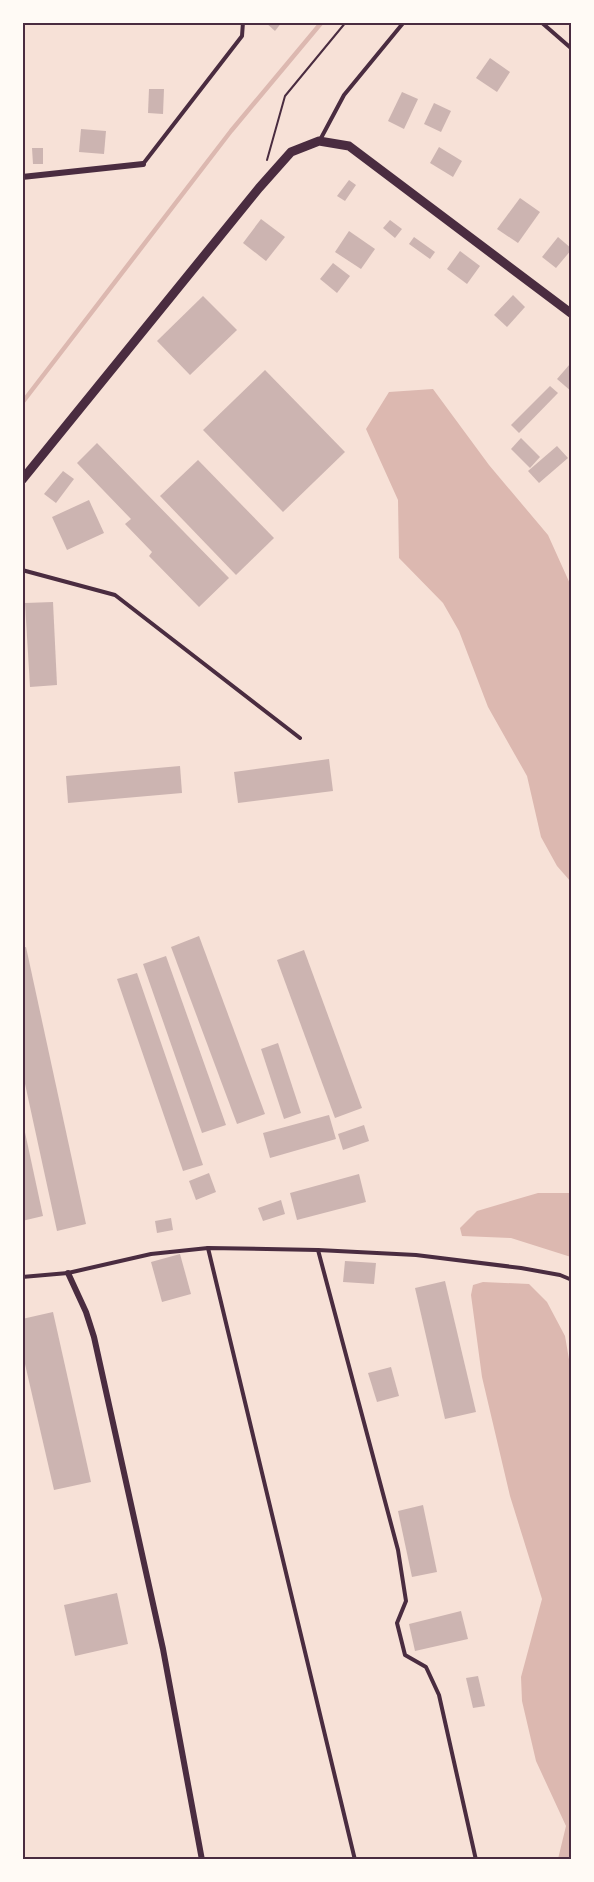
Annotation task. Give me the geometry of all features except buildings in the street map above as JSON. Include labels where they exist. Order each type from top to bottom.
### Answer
[{"type":"street","points":[[22,480],[213,244],[291,152],[319,141],[349,146],[572,314]]},
{"type":"street","points":[[22,177],[143,164]]},
{"type":"street","points":[[68,1273],[86,1312],[94,1337],[163,1649],[202,1860]]},
{"type":"lane","points":[[143,164],[242,36],[243,22]]},
{"type":"lane","points":[[319,141],[344,95],[404,22]]},
{"type":"lane","points":[[541,22],[572,49]]},
{"type":"lane","points":[[22,570],[115,595],[300,738]]},
{"type":"lane","points":[[208,1248],[355,1860]]},
{"type":"lane","points":[[22,1276],[68,1273],[151,1254],[208,1248],[416,1255],[521,1268],[560,1275],[572,1280]]},
{"type":"lane","points":[[318,1250],[398,1551],[406,1601],[397,1623],[405,1655],[426,1667],[439,1695],[476,1860]]},
{"type":"path","points":[[266,165],[285,96],[346,22]]},
{"type":"shaded area","points":[[433,389],[489,465],[548,535],[571,586],[571,882],[557,866],[541,837],[527,776],[488,707],[459,631],[443,603],[399,558],[398,500],[366,429],[389,392]]},
{"type":"shaded area","points":[[538,1193],[571,1193],[571,1257],[511,1238],[462,1236],[460,1228],[477,1211]]},
{"type":"shaded area","points":[[483,1282],[529,1284],[547,1302],[565,1336],[571,1371],[571,1859],[558,1859],[566,1826],[536,1761],[522,1701],[521,1677],[542,1599],[510,1496],[482,1377],[471,1295],[473,1285]]},
{"type":"waterway","points":[[22,403],[231,131],[322,22]]}]
